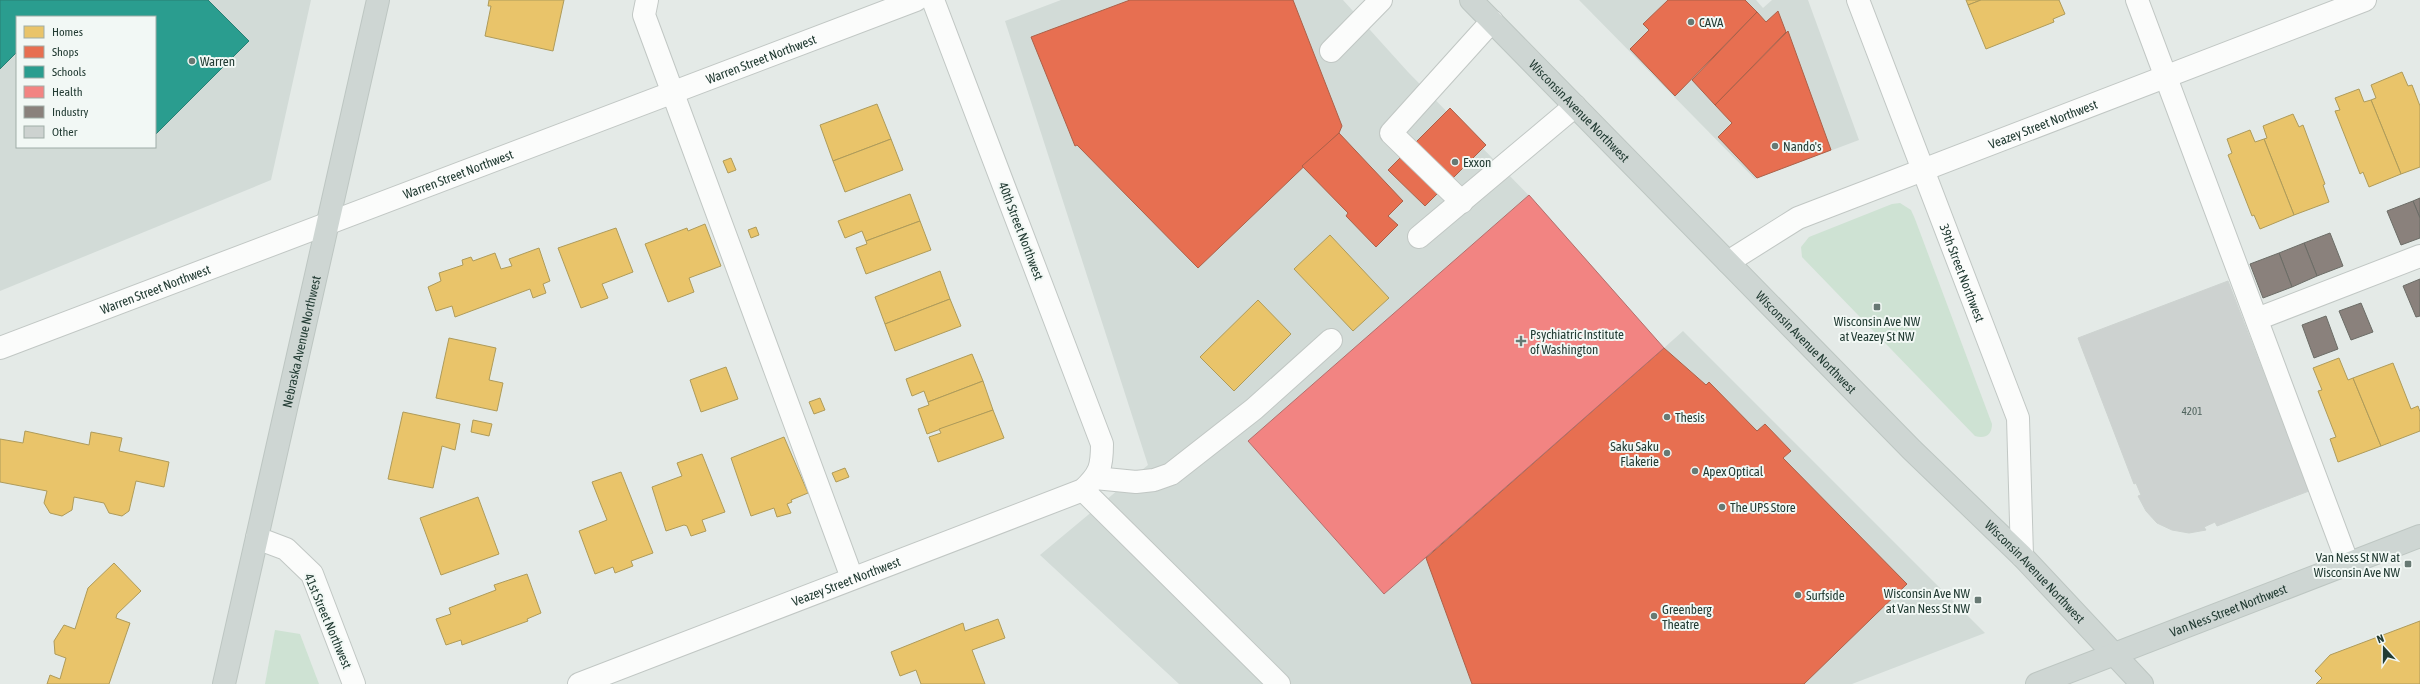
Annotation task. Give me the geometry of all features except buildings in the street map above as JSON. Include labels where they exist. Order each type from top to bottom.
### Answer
[{"type":"main road","name":"Nebraska Avenue Northwest","points":[[224,684],[378,0]]},
{"type":"main road","name":"Wisconsin Avenue Northwest","points":[[1472,0],[1912,450],[2022,556],[2113,655],[2142,684]]},
{"type":"main road","name":"Van Ness Street Northwest","points":[[2037,684],[2420,536]]},
{"type":"street","points":[[647,0],[644,15],[674,92],[852,578]]},
{"type":"street","name":"Warren Street Northwest","points":[[0,348],[916,0]]},
{"type":"street","name":"40th Street Northwest","points":[[933,0],[1102,444],[1093,477]]},
{"type":"street","points":[[1331,51],[1381,0]]},
{"type":"street","name":"39th Street Northwest","points":[[1858,0],[2018,418],[2022,556]]},
{"type":"street","points":[[2136,0],[2348,564]]},
{"type":"street","name":"Veazey Street Northwest","points":[[1728,262],[1798,218],[1922,169],[2365,0]]},
{"type":"street","points":[[1462,202],[1391,133],[1492,21]]},
{"type":"street","points":[[1419,237],[1575,106]]},
{"type":"street","points":[[2256,319],[2420,256]]},
{"type":"street","points":[[1093,477],[1136,482],[1154,480],[1171,474],[1254,409],[1331,340]]},
{"type":"street","points":[[1093,477],[1279,684]]},
{"type":"street","name":"Veazey Street Northwest","points":[[579,684],[852,578],[1093,477]]},
{"type":"street","name":"41st Street Northwest","points":[[257,538],[286,549],[312,574],[354,684]]},
{"type":"shaded area","points":[[0,0],[311,0],[271,180],[0,291]]},
{"type":"shaded area","points":[[1061,0],[1343,0],[1408,72],[1543,210],[1664,348],[1683,331],[1985,633],[1852,684],[1179,684],[1040,555],[1148,465],[1005,21]]},
{"type":"shaded area","points":[[1579,0],[1756,0],[1763,8],[1772,0],[1808,0],[1859,140],[1755,179]]},
{"type":"green space","points":[[1900,203],[1911,210],[1915,219],[1992,424],[1991,431],[1985,436],[1975,436],[1802,257],[1801,247],[1809,237],[1892,204]]},
{"type":"green space","points":[[275,630],[300,634],[319,684],[265,684]]},
{"type":"place","name":"CAVA","points":[[1691,22]]},
{"type":"place","name":"Warren","points":[[192,61]]},
{"type":"place","name":"Nando's","points":[[1775,146]]},
{"type":"place","name":"Exxon","points":[[1455,162]]},
{"type":"place","name":"Wisconsin Ave NW at Veazey St NW","points":[[1877,307]]},
{"type":"place","name":"Psychiatric Institute of Washington","points":[[1521,341]]},
{"type":"place","name":"Thesis","points":[[1667,417]]},
{"type":"place","name":"Saku Saku Flakerie","points":[[1667,453]]},
{"type":"place","name":"Apex Optical","points":[[1695,471]]},
{"type":"place","name":"The UPS Store","points":[[1722,507]]},
{"type":"place","name":"Van Ness St NW at Wisconsin Ave NW","points":[[2408,564]]},
{"type":"place","name":"Surfside","points":[[1798,595]]},
{"type":"place","name":"Wisconsin Ave NW at Van Ness St NW","points":[[1978,600]]},
{"type":"place","name":"Greenberg Theatre","points":[[1654,616]]}]
